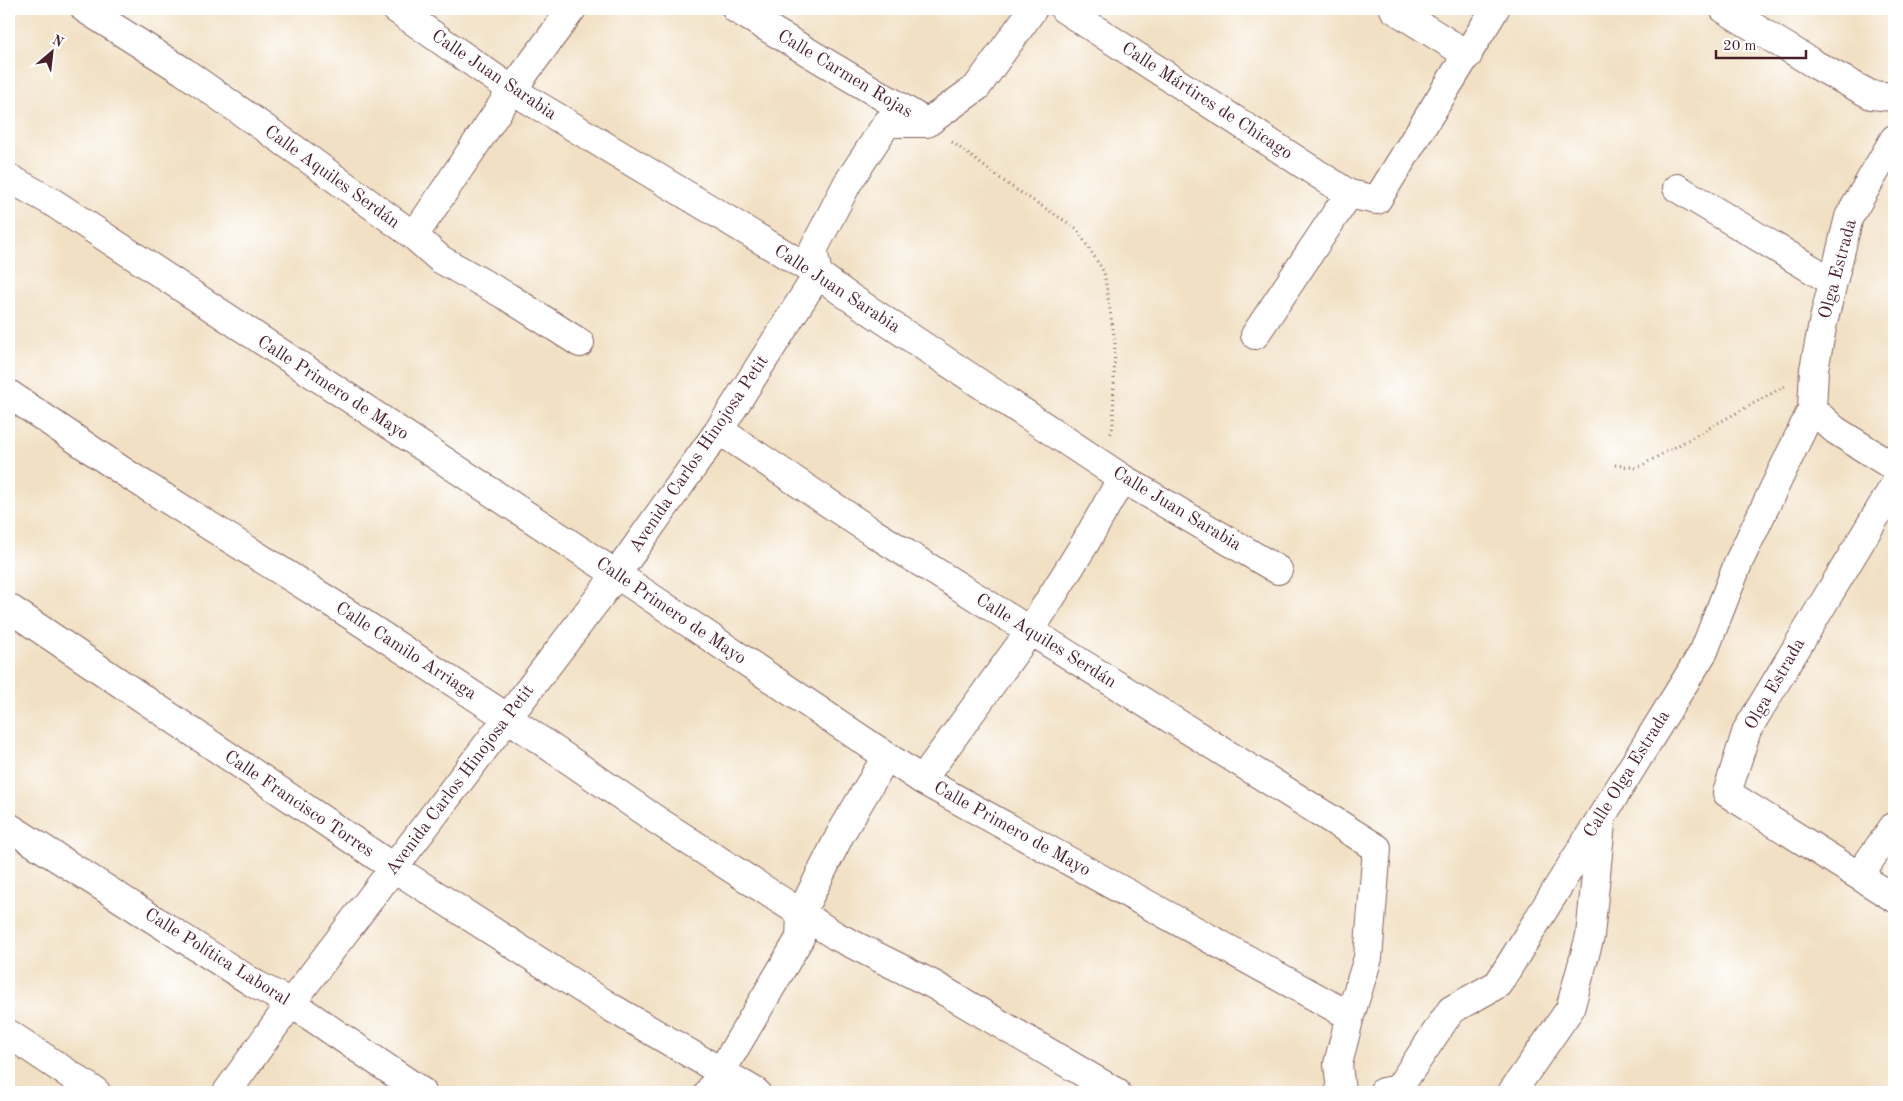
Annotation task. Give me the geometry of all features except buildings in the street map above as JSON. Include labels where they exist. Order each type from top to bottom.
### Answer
[{"type":"street","name":"Calle Aquiles Serdán","points":[[85,9],[182,71],[414,236],[440,259],[508,297],[580,344]]},
{"type":"street","name":"Calle Juan Sarabia","points":[[396,9],[512,90],[818,274],[1122,478],[1278,570]]},
{"type":"street","points":[[414,236],[512,90],[572,9]]},
{"type":"street","name":"Calle Carmen Rojas","points":[[736,9],[927,123]]},
{"type":"street","points":[[818,274],[813,250],[843,192],[887,123],[927,123],[976,87],[1033,9]]},
{"type":"street","name":"Calle Mártires de Chicago","points":[[1064,9],[1349,194]]},
{"type":"street","points":[[1394,9],[1468,55]]},
{"type":"street","points":[[1255,336],[1349,194],[1376,200],[1496,9]]},
{"type":"street","points":[[1730,10],[1816,65],[1871,95],[1894,97]]},
{"type":"street","name":"Olga Estrada","points":[[1812,410],[1814,369],[1849,217],[1894,139]]},
{"type":"street","name":"Calle Primero de Mayo","points":[[9,178],[60,207],[643,592],[922,780],[1350,1016]]},
{"type":"street","points":[[1677,188],[1833,282]]},
{"type":"street","name":"Avenida Carlos Hinojosa Petit","points":[[227,1092],[291,1002],[616,575],[719,430],[818,274]]},
{"type":"street","name":"Calle Camilo Arriaga","points":[[9,394],[124,472],[332,603],[508,718],[655,819],[836,936],[934,985],[1116,1092]]},
{"type":"street","points":[[1812,410],[1835,430],[1894,467]]},
{"type":"street","name":"Calle Olga Estrada","points":[[1383,1092],[1398,1089],[1451,1010],[1498,984],[1704,651],[1739,561],[1812,410]]},
{"type":"street","name":"Calle Aquiles Serdán","points":[[719,430],[872,532],[1377,848],[1368,958],[1350,1016]]},
{"type":"street","points":[[922,780],[1030,631],[1084,545],[1122,478]]},
{"type":"street","name":"Olga Estrada","points":[[1894,486],[1747,730],[1728,793],[1894,898]]},
{"type":"street","name":"Calle Francisco Torres","points":[[9,608],[394,868],[612,1008],[714,1082],[756,1092]]},
{"type":"street","points":[[714,1082],[800,938],[801,913],[841,833],[886,757]]},
{"type":"street","points":[[1512,1092],[1570,1009],[1590,936],[1601,817]]},
{"type":"street","points":[[1859,875],[1894,826]]},
{"type":"street","name":"Calle Política Laboral","points":[[9,827],[255,984],[291,1002],[422,1092]]},
{"type":"street","points":[[1341,1092],[1338,1064],[1350,1016]]},
{"type":"street","points":[[9,1034],[96,1092]]},
{"type":"path","points":[[927,123],[1010,185],[1076,228],[1104,272],[1115,342],[1113,426],[1100,462]]},
{"type":"path","points":[[1615,465],[1637,468],[1814,369]]}]
